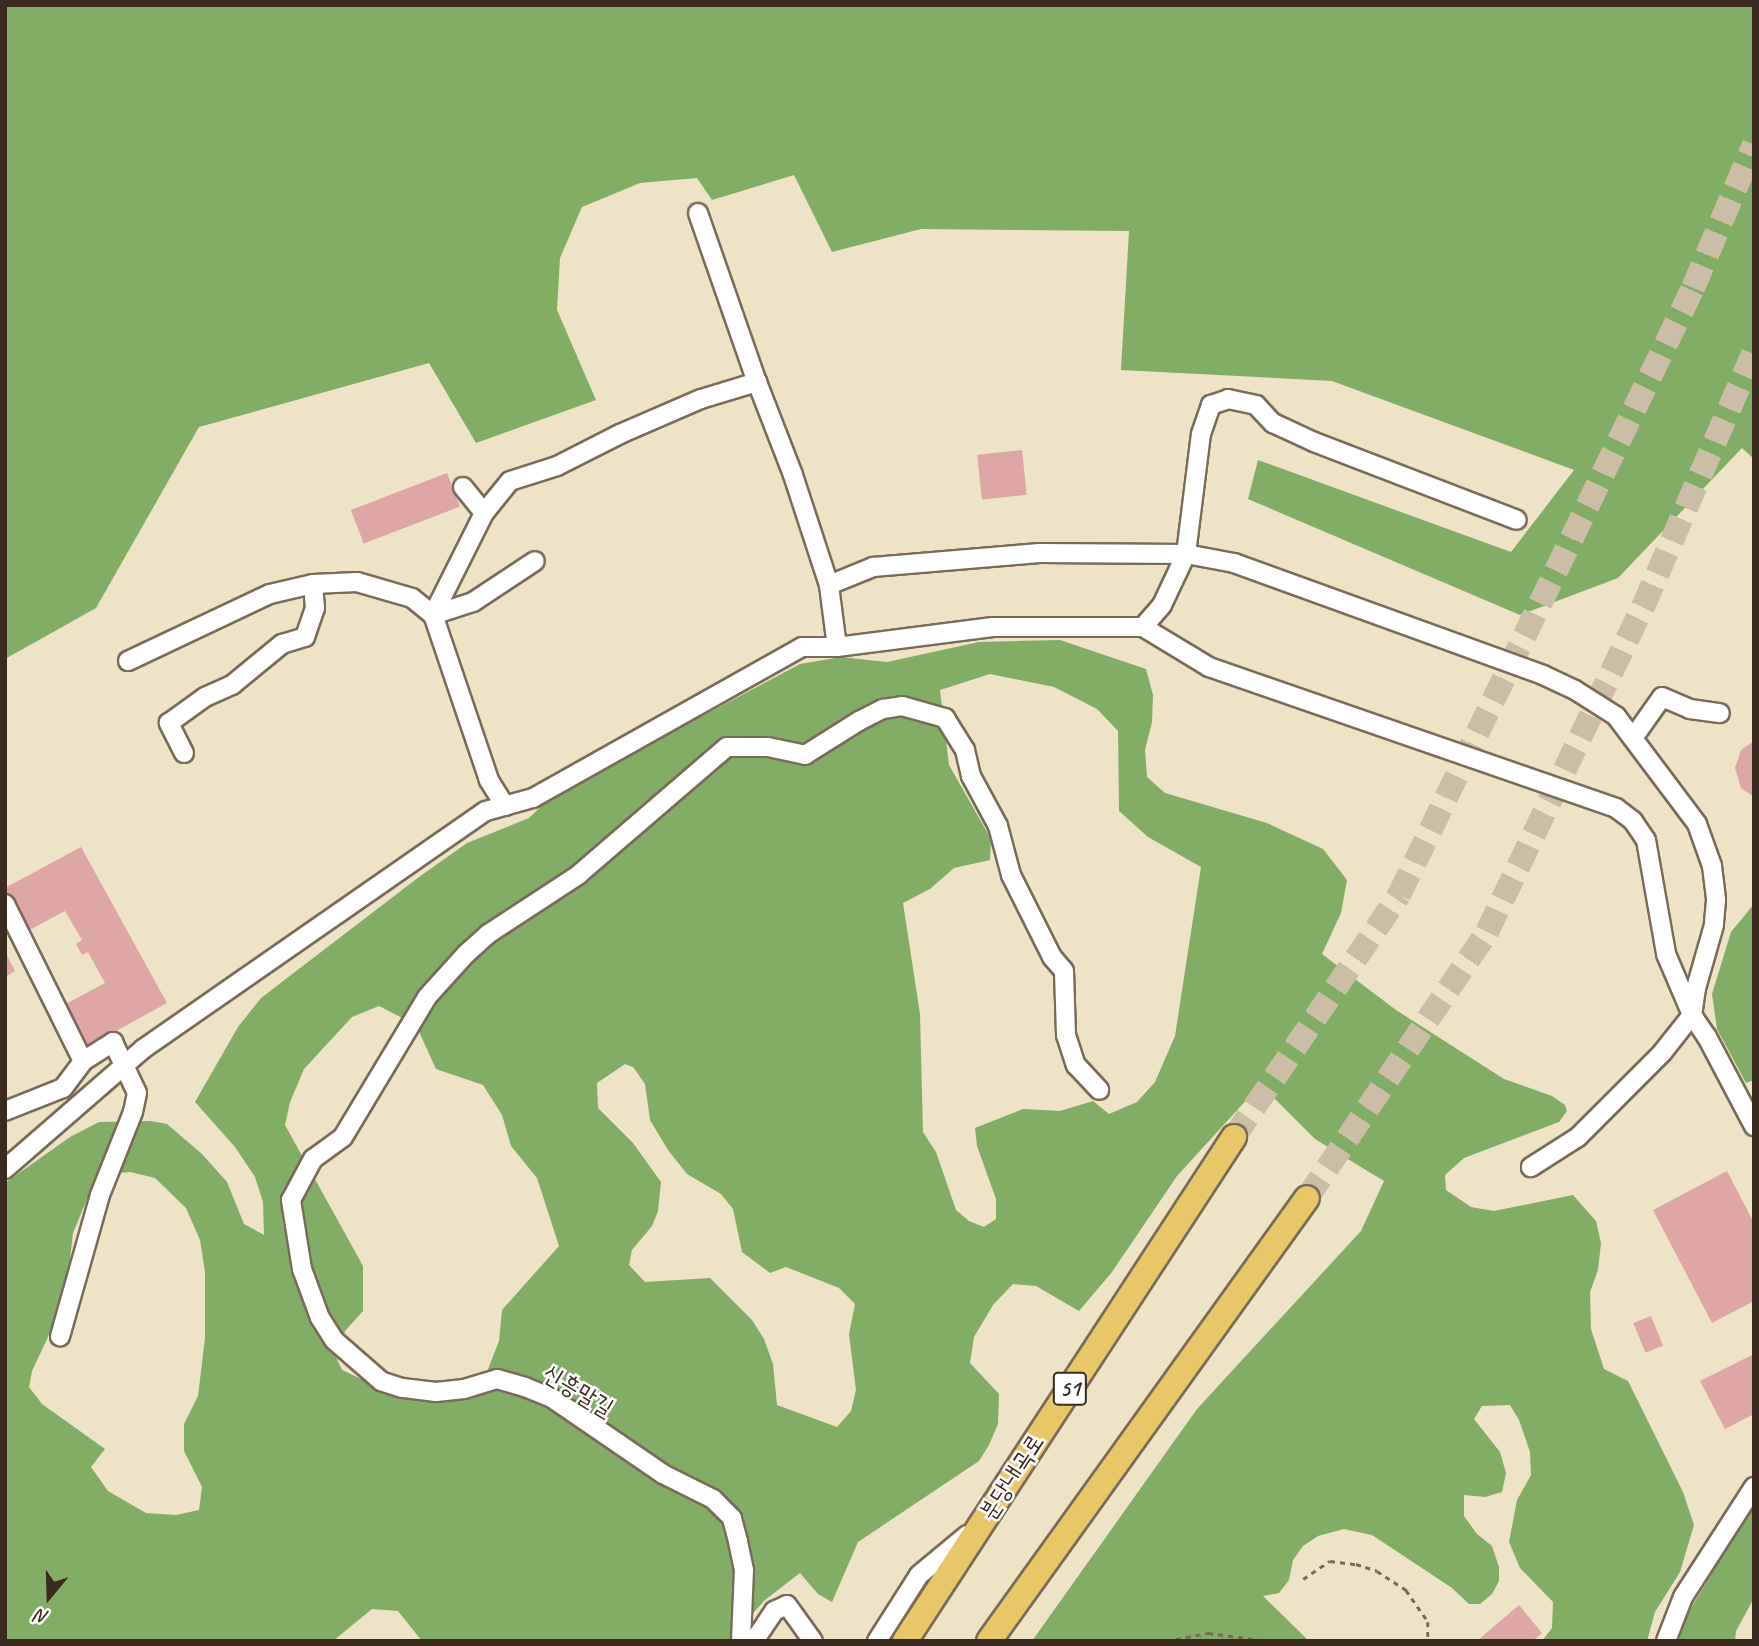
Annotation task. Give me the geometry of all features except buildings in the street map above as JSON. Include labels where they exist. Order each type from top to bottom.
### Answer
[{"type":"highway","name":"분당내곡로","points":[[905,1641],[1234,1137]]},
{"type":"highway","points":[[989,1641],[1307,1198]]},
{"type":"lane","points":[[698,213],[757,382],[793,475],[829,585],[837,647]]},
{"type":"lane","points":[[433,615],[484,513],[510,481],[557,466],[620,434],[701,399],[757,382]]},
{"type":"lane","points":[[1143,627],[1162,605],[1186,554],[1200,434],[1211,405],[1228,400],[1256,405],[1273,422],[1314,442],[1517,520]]},
{"type":"lane","points":[[463,487],[484,513]]},
{"type":"lane","points":[[829,585],[873,567],[1039,553],[1186,554],[1234,563],[1543,675],[1576,690],[1616,716],[1649,764],[1697,824],[1712,866],[1716,900],[1714,925],[1696,988],[1692,1015],[1662,1053],[1578,1137],[1531,1167]]},
{"type":"lane","points":[[433,615],[473,602],[535,561]]},
{"type":"lane","points":[[128,662],[271,594],[313,584],[357,582],[412,598],[433,615],[489,780],[505,806]]},
{"type":"lane","points":[[184,753],[169,723],[205,697],[232,685],[282,643],[305,637],[315,608],[313,584]]},
{"type":"lane","points":[[5,1169],[125,1064],[251,972],[486,811],[533,798],[802,647],[837,647],[993,627],[1143,627],[1209,667],[1616,808],[1633,821],[1646,841],[1666,954],[1692,1015],[1707,1037],[1754,1126]]},
{"type":"lane","points":[[1633,738],[1662,697],[1690,709],[1720,713]]},
{"type":"lane","name":"신흥말길","points":[[740,1641],[744,1600],[742,1560],[732,1518],[713,1499],[663,1474],[552,1398],[497,1379],[464,1389],[436,1392],[402,1388],[381,1381],[334,1340],[320,1318],[302,1269],[290,1200],[313,1159],[343,1137],[427,997],[466,954],[488,934],[578,875],[727,747],[768,747],[805,755],[859,721],[883,709],[902,706],[945,718],[965,750],[971,776],[998,826],[1011,875],[1052,957],[1064,971],[1066,1035],[1076,1065],[1098,1090]]},
{"type":"lane","points":[[5,904],[83,1061]]},
{"type":"lane","points":[[5,1111],[63,1088],[83,1061],[113,1042],[137,1093],[133,1112],[100,1195],[60,1336]]},
{"type":"lane","points":[[1666,1641],[1683,1597],[1754,1487]]},
{"type":"lane","points":[[877,1641],[919,1575],[983,1521]]},
{"type":"lane","points":[[754,1641],[775,1611],[787,1605],[813,1641]]},
{"type":"path","points":[[1303,1580],[1330,1561],[1356,1564],[1377,1571],[1406,1590],[1428,1622],[1428,1641]]},
{"type":"path","points":[[1166,1641],[1208,1633],[1268,1641]]},
{"type":"green space","points":[[5,5],[1754,5],[1754,459],[1742,448],[1618,578],[1520,615],[1248,499],[1258,460],[1511,552],[1574,470],[1332,381],[1121,370],[1129,231],[921,229],[832,252],[794,175],[712,200],[697,178],[640,183],[582,207],[560,258],[557,310],[596,400],[476,443],[429,363],[199,427],[96,608],[5,659]]},
{"type":"green space","points":[[1060,640],[1146,669],[1153,695],[1152,722],[1145,750],[1147,777],[1165,793],[1267,823],[1323,849],[1347,880],[1341,913],[1322,954],[1396,1010],[1504,1079],[1552,1096],[1565,1105],[1567,1111],[1559,1122],[1464,1158],[1445,1175],[1446,1190],[1471,1207],[1494,1211],[1573,1195],[1596,1221],[1601,1243],[1598,1270],[1590,1292],[1591,1329],[1604,1369],[1628,1381],[1683,1492],[1694,1525],[1680,1572],[1655,1612],[1647,1641],[1542,1641],[1552,1628],[1553,1602],[1520,1568],[1509,1542],[1517,1500],[1531,1475],[1530,1452],[1519,1420],[1510,1405],[1482,1406],[1474,1419],[1500,1452],[1506,1473],[1502,1492],[1485,1497],[1464,1495],[1464,1516],[1477,1534],[1492,1546],[1499,1567],[1499,1581],[1492,1594],[1480,1604],[1469,1604],[1452,1588],[1372,1535],[1344,1529],[1318,1536],[1303,1546],[1293,1560],[1289,1580],[1279,1593],[1263,1596],[1309,1641],[1032,1641],[1197,1409],[1361,1231],[1384,1181],[1315,1139],[1263,1087],[1250,1096],[1177,1176],[1112,1272],[1079,1311],[1036,1286],[1013,1284],[993,1305],[974,1337],[970,1363],[999,1394],[998,1424],[989,1445],[979,1461],[858,1542],[832,1602],[818,1594],[800,1573],[765,1600],[728,1641],[422,1641],[398,1611],[372,1609],[333,1641],[5,1641],[5,1183],[70,1137],[99,1122],[151,1121],[167,1124],[202,1154],[227,1182],[244,1224],[264,1235],[263,1202],[255,1177],[235,1147],[195,1102],[238,1027],[261,998],[467,843],[529,818],[552,796],[800,664],[841,657],[887,662],[979,642]],"holes":[[[990,674],[1054,687],[1097,709],[1118,731],[1119,811],[1148,837],[1201,867],[1175,1036],[1155,1082],[1137,1102],[1109,1114],[1093,1101],[1060,1111],[1023,1109],[975,1128],[977,1146],[996,1199],[996,1219],[984,1227],[969,1221],[956,1210],[936,1152],[923,1132],[920,1014],[903,903],[930,889],[954,868],[990,860],[991,839],[949,765],[940,690]],[[379,1006],[416,1025],[436,1069],[483,1085],[502,1115],[511,1146],[537,1178],[559,1246],[502,1310],[499,1341],[483,1382],[405,1390],[370,1383],[342,1370],[336,1357],[345,1331],[363,1311],[363,1266],[285,1125],[290,1102],[304,1069],[352,1017]],[[625,1064],[633,1067],[645,1084],[650,1120],[668,1150],[687,1174],[721,1194],[733,1209],[742,1252],[770,1273],[786,1267],[839,1288],[855,1304],[849,1334],[856,1390],[851,1411],[837,1427],[777,1405],[773,1364],[764,1339],[752,1320],[710,1278],[645,1282],[629,1265],[632,1250],[652,1226],[658,1211],[661,1182],[633,1143],[598,1108],[597,1083]],[[130,1172],[155,1178],[186,1208],[200,1240],[205,1272],[205,1338],[198,1396],[184,1424],[184,1451],[202,1487],[199,1510],[176,1515],[146,1513],[108,1491],[91,1467],[105,1449],[42,1404],[29,1387],[32,1371],[48,1337],[68,1276],[73,1233],[97,1175]]]},
{"type":"green space","points":[[1754,904],[1754,1080],[1746,1083],[1717,1029],[1712,994],[1731,932]]},
{"type":"green space","points":[[1754,1505],[1754,1598],[1736,1631],[1735,1641],[1674,1641],[1678,1629]]},
{"type":"tunnel","points":[[1234,1137],[1399,895],[1693,288],[1754,144]]},
{"type":"tunnel","points":[[1307,1198],[1487,932],[1643,607],[1754,352]]}]
